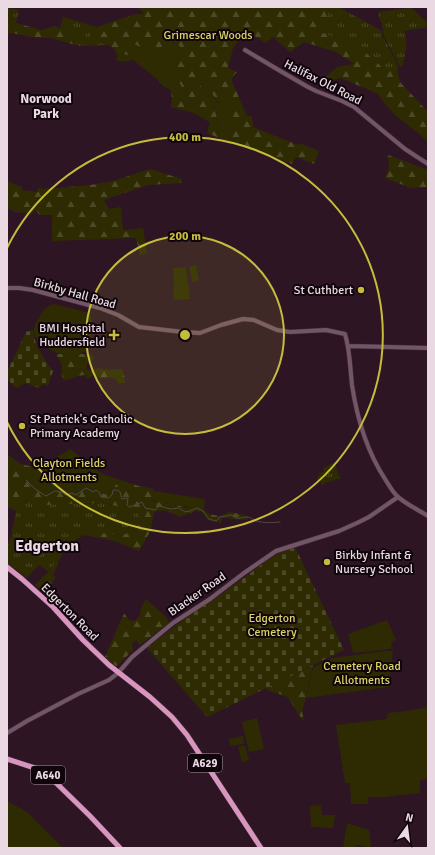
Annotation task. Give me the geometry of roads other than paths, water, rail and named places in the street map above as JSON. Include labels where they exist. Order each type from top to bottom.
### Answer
[{"type":"highway","name":"Edgerton Road","points":[[7,567],[53,606],[83,640],[108,665],[118,672]]},
{"type":"highway","name":"A629","points":[[118,672],[150,697],[172,717],[186,735],[261,848]]},
{"type":"highway","name":"A640","points":[[7,759],[41,770],[48,775],[120,848]]},
{"type":"street","name":"Halifax Old Road","points":[[245,50],[308,87],[342,101],[354,108],[405,149],[428,164]]},
{"type":"street","name":"Birkby Hall Road","points":[[7,288],[33,290],[100,308],[118,315],[139,327],[200,333],[243,318],[254,320],[277,330],[326,330],[346,334],[349,346]]},
{"type":"street","points":[[428,348],[349,346],[349,359],[355,404],[363,434],[372,457],[398,497],[428,516]]},
{"type":"street","name":"Blacker Road","points":[[7,733],[78,694],[109,680],[132,657],[174,623],[276,551],[339,531],[369,517],[398,497]]},
{"type":"waterway","points":[[26,480],[35,489],[46,496],[55,491],[62,492],[66,495],[72,493],[76,495],[86,488],[93,492],[96,490],[99,492],[101,497],[108,498],[112,495],[113,490],[117,490],[120,492],[122,499],[128,498],[127,505],[130,507],[142,502],[145,508],[155,510],[159,506],[171,509],[179,508],[185,512],[197,508],[203,511],[209,519],[216,521],[220,517],[232,515],[238,518],[248,517],[262,522],[280,522]]},
{"type":"place","name":"St Cuthbert","points":[[361,290]]},
{"type":"place","name":"BMI Hospital Huddersfield","points":[[114,335]]},
{"type":"place","name":"St Patrick's Catholic Primary Academy","points":[[22,426]]},
{"type":"place","name":"Birkby Infant & Nursery School","points":[[327,562]]},
{"type":"district","name":"Norwood Park","points":[[46,106]]},
{"type":"district","name":"Edgerton","points":[[47,545]]},
{"type":"park label","name":"Grimescar Woods","points":[[208,35]]},
{"type":"park label","name":"Clayton Fields Allotments","points":[[69,470]]},
{"type":"park label","name":"Edgerton Cemetery","points":[[272,625]]},
{"type":"park label","name":"Cemetery Road Allotments","points":[[362,673]]}]
